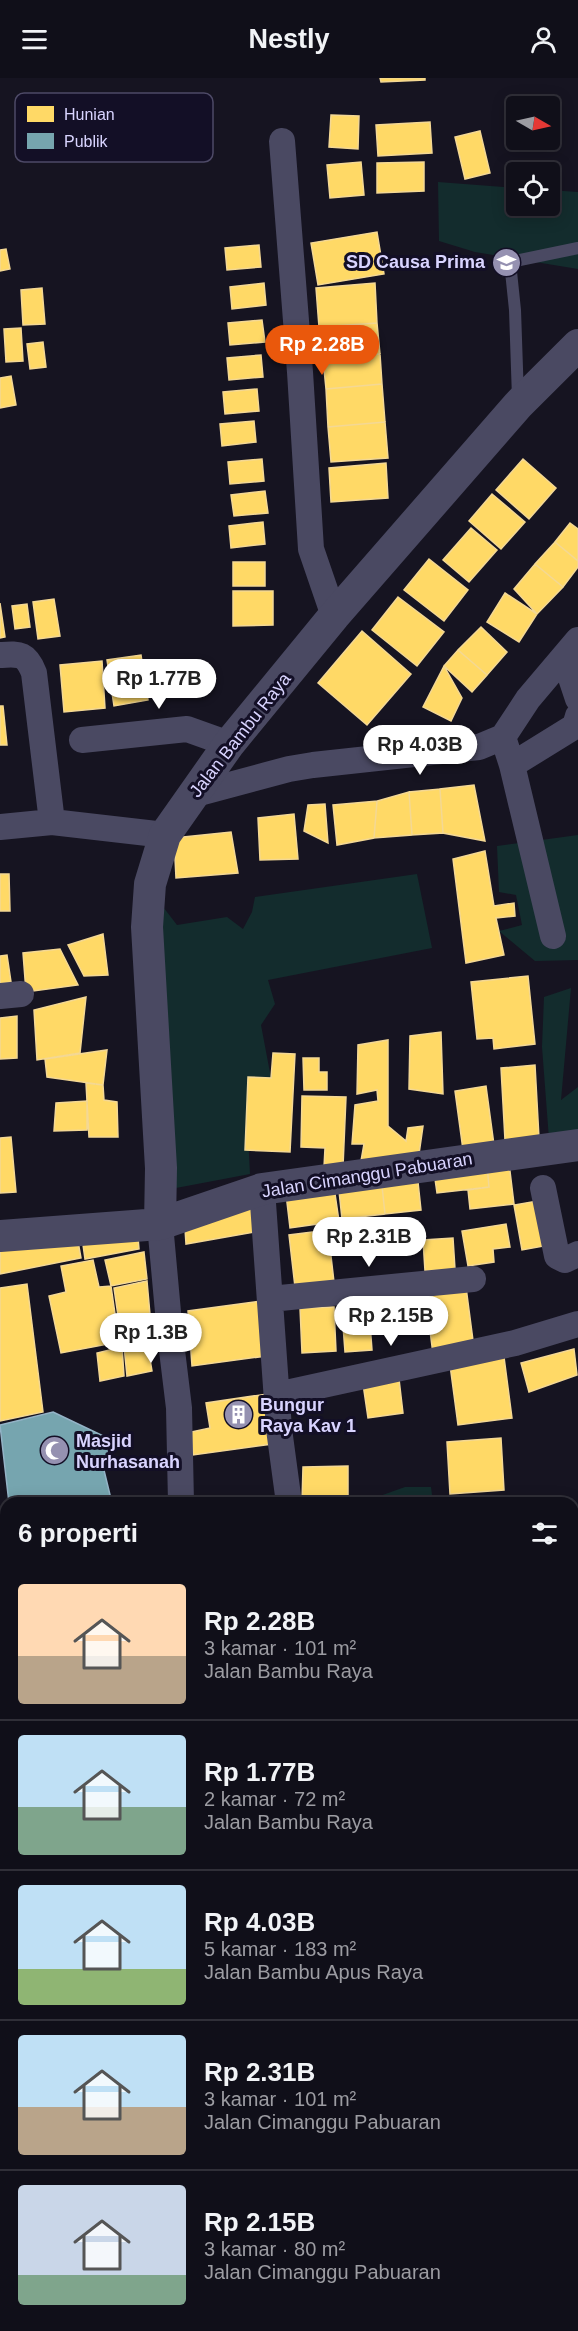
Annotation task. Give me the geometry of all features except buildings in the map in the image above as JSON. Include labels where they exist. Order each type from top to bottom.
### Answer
[{"type":"street","points":[[282,141],[311,549],[334,616]]},
{"type":"street","name":"Jalan Bambu Raya","points":[[160,1224],[161,1168],[147,927],[150,884],[165,836],[229,744],[334,616],[518,405],[578,345]]},
{"type":"street","points":[[571,649],[578,699]]},
{"type":"street","points":[[192,795],[289,769],[479,747],[503,737],[528,699],[571,649]]},
{"type":"street","points":[[0,655],[19,654],[29,661],[34,673],[52,822]]},
{"type":"street","points":[[512,765],[575,726],[578,716]]},
{"type":"street","points":[[82,740],[187,729],[229,744]]},
{"type":"street","points":[[503,737],[512,765],[553,936]]},
{"type":"street","points":[[0,827],[52,822],[165,836]]},
{"type":"street","name":"Jalan Cimanggu Pabuaran","points":[[0,1236],[160,1224],[262,1189],[578,1145]]},
{"type":"street","points":[[543,1188],[557,1256],[565,1260],[578,1254]]},
{"type":"street","points":[[262,1189],[277,1395],[288,1497]]},
{"type":"street","points":[[160,1224],[179,1408],[177,1497]]},
{"type":"street","points":[[270,1299],[441,1284],[473,1279]]},
{"type":"street","points":[[277,1395],[515,1343],[578,1324]]},
{"type":"lane","points":[[518,405],[516,310],[510,262],[578,248]]},
{"type":"green space","points":[[438,182],[506,187],[506,216],[560,216],[560,191],[578,192],[578,269],[475,252],[439,241]]},
{"type":"green space","points":[[578,835],[578,960],[535,961],[499,931],[522,925],[516,895],[499,892],[497,846]]},
{"type":"green space","points":[[417,874],[432,948],[268,980],[275,1004],[261,1025],[271,1078],[247,1115],[250,1174],[176,1188],[147,886],[177,925],[227,917],[243,929],[252,912],[255,897]]},
{"type":"green space","points":[[571,988],[561,1100],[578,1087],[578,1138],[549,1139],[542,1047],[544,997]]},
{"type":"green space","points":[[405,1487],[431,1487],[432,1497],[377,1497]]},
{"type":"place","name":"SD Causa Prima","points":[[506,262]]},
{"type":"place","name":"Bungur Raya Kav 1","points":[[239,1415]]},
{"type":"place","name":"Masjid Nurhasanah","points":[[55,1451]]}]
